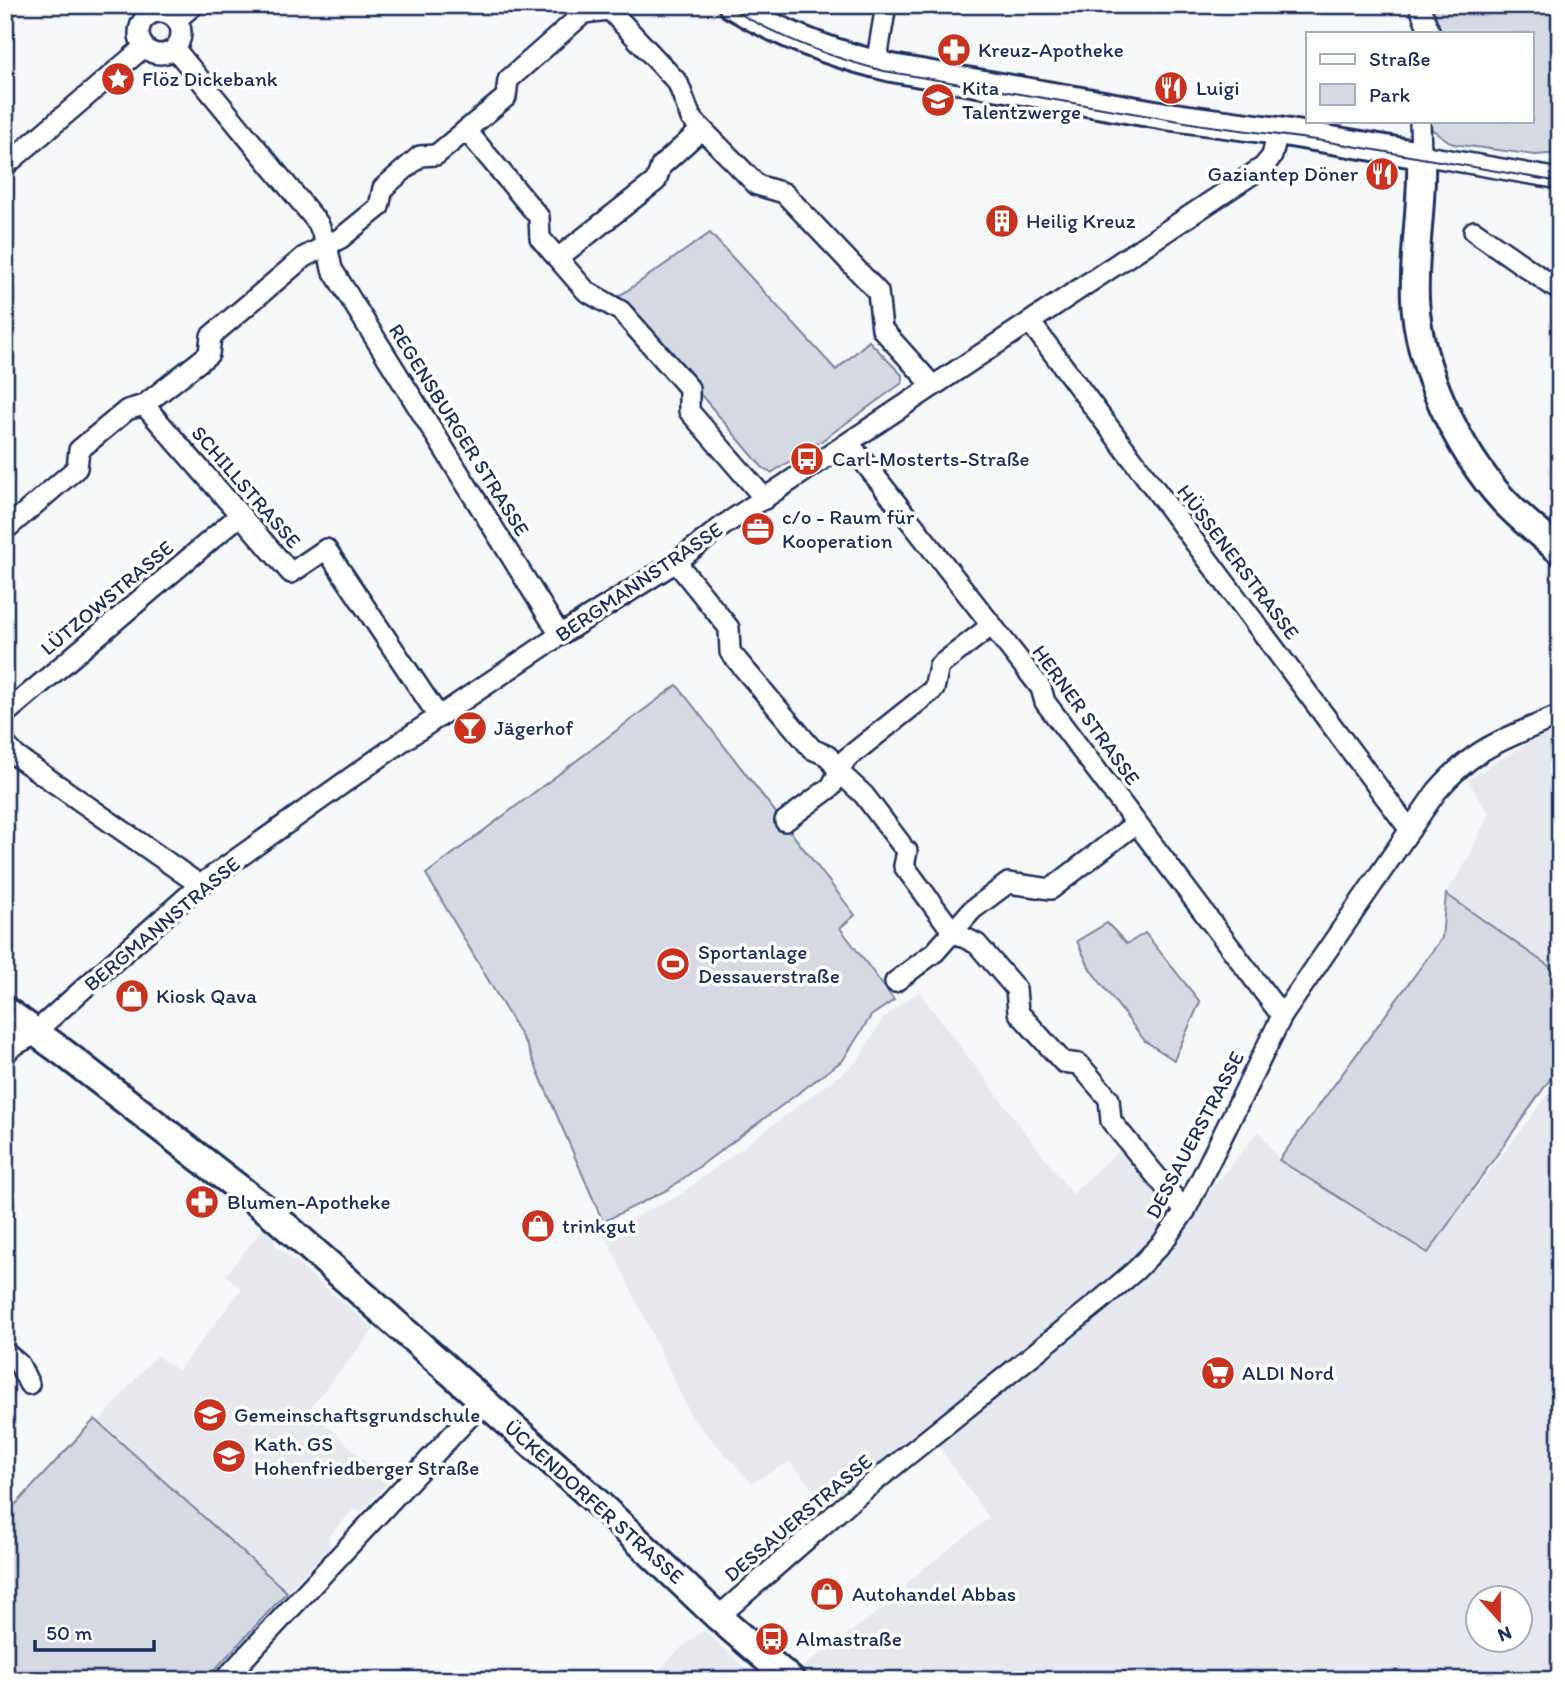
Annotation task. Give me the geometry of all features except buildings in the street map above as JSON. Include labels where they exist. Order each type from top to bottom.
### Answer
[{"type":"main road","points":[[732,5],[808,44],[876,65],[1154,114],[1420,155],[1422,193],[1415,297],[1422,344],[1431,374],[1455,428],[1474,461],[1503,500],[1560,551]]},
{"type":"main road","name":"ÜCKENDORFER STRASSE","points":[[5,1010],[272,1214],[791,1680]]},
{"type":"street","points":[[177,19],[194,5]]},
{"type":"street","points":[[876,65],[886,5]]},
{"type":"street","points":[[1419,5],[1430,32]]},
{"type":"street","points":[[5,530],[77,468],[79,450],[127,410],[144,405],[209,354],[211,336],[304,257],[341,237],[379,206],[383,188],[420,156],[436,155],[506,97],[508,80],[584,13],[611,7],[678,83],[691,118],[757,185],[784,193],[878,292],[882,329],[933,386]]},
{"type":"street","points":[[142,11],[159,12],[177,19],[182,31],[175,49],[156,54],[144,47],[139,35],[142,11]]},
{"type":"street","points":[[5,166],[144,47]]},
{"type":"street","name":"REGENSBURGER STRASSE","points":[[175,49],[318,223],[327,245],[331,269],[560,635]]},
{"type":"street","points":[[1420,122],[1420,155],[1560,179]]},
{"type":"street","points":[[558,258],[656,181],[661,166],[702,129]]},
{"type":"street","points":[[466,131],[539,217],[540,238],[586,291],[621,311],[689,388],[689,411],[765,499]]},
{"type":"street","name":"BERGMANNSTRASSE","points":[[5,1051],[35,1032],[200,885],[439,717],[560,635],[676,562],[724,525],[1263,167],[1272,156],[1278,131]]},
{"type":"street","points":[[1474,231],[1560,291]]},
{"type":"street","name":"HÜSSENERSTRASSE","points":[[1030,322],[1410,830]]},
{"type":"street","name":"SCHILLSTRASSE","points":[[144,405],[291,573],[326,549],[439,717]]},
{"type":"street","name":"HERNER STRASSE","points":[[849,443],[1041,688],[1045,702],[1282,1016]]},
{"type":"street","name":"LÜTZOWSTRASSE","points":[[5,714],[239,516]]},
{"type":"street","points":[[676,562],[729,628],[730,652],[812,749],[828,756],[839,772],[864,795],[904,848],[904,866],[953,932],[977,944],[1016,989],[1018,1012],[1063,1062],[1079,1064],[1109,1099],[1111,1121],[1185,1211]]},
{"type":"street","points":[[785,821],[831,786],[846,759],[934,689],[939,666],[992,625]]},
{"type":"street","name":"DESSAUERSTRASSE","points":[[718,1617],[848,1503],[1136,1270],[1163,1242],[1185,1211],[1282,1016],[1436,792],[1466,761],[1499,741],[1560,715]]},
{"type":"street","points":[[5,744],[16,756],[200,885]]},
{"type":"street","points":[[895,982],[935,952],[972,909],[1008,883],[1051,889],[1135,824]]},
{"type":"street","points":[[5,1352],[19,1364],[29,1384]]},
{"type":"street","points":[[224,1680],[483,1402]]},
{"type":"shaded area","points":[[1560,730],[1560,974],[1446,894],[1467,861],[1489,813],[1467,780],[1533,740]]},
{"type":"shaded area","points":[[919,992],[1072,1194],[1127,1143],[1189,1217],[1259,1131],[1279,1160],[1427,1253],[1560,1079],[1560,1134],[1551,1146],[1560,1158],[1560,1680],[812,1680],[801,1668],[905,1592],[908,1581],[989,1518],[925,1427],[825,1505],[790,1461],[752,1483],[692,1418],[604,1232],[678,1196],[857,1062],[882,1020]]},
{"type":"shaded area","name":"Gemeinschaftsgrundschule","points":[[263,1228],[273,1237],[274,1244],[374,1329],[309,1409],[388,1482],[362,1511],[354,1509],[328,1537],[331,1546],[287,1592],[100,1421],[156,1355],[178,1371],[242,1289],[226,1275]]},
{"type":"shaded area","points":[[704,1631],[758,1680],[649,1680],[682,1647]]},
{"type":"green space","points":[[1431,5],[1560,5],[1560,153],[1535,155],[1453,144],[1430,128],[1432,122],[1534,122],[1534,32],[1442,32]]},
{"type":"green space","points":[[710,233],[836,370],[869,341],[902,375],[902,383],[820,442],[771,473],[762,467],[618,297]]},
{"type":"green space","name":"Sportanlage Dessauerstraße","points":[[677,685],[855,915],[840,928],[894,1000],[871,1016],[843,1060],[669,1189],[603,1222],[527,1046],[426,874]]},
{"type":"green space","points":[[1446,894],[1560,974],[1560,1065],[1428,1253],[1279,1160],[1442,938]]},
{"type":"green space","points":[[1107,923],[1127,944],[1145,933],[1200,1002],[1174,1060],[1145,1041],[1090,969],[1077,941]]},
{"type":"green space","points":[[95,1419],[287,1592],[205,1680],[5,1680],[5,1516]]},
{"type":"tram line","points":[[725,5],[802,44],[884,71],[1560,182]]},
{"type":"place","name":"Kreuz-Apotheke","points":[[954,50]]},
{"type":"place","name":"Flöz Dickebank","points":[[118,79]]},
{"type":"place","name":"Luigi","points":[[1171,88]]},
{"type":"place","name":"Kita Talentzwerge","points":[[938,100]]},
{"type":"place","name":"Gaziantep Döner","points":[[1382,174]]},
{"type":"place","name":"Heilig Kreuz","points":[[1002,221]]},
{"type":"place","name":"Carl-Mosterts-Straße","points":[[807,459]]},
{"type":"place","name":"c/o - Raum für Kooperation","points":[[758,529]]},
{"type":"place","name":"Jägerhof","points":[[470,728]]},
{"type":"place","name":"Sportanlage Dessauerstraße","points":[[673,964]]},
{"type":"place","name":"Kiosk Qava","points":[[132,996]]},
{"type":"place","name":"Blumen-Apotheke","points":[[202,1202]]},
{"type":"place","name":"trinkgut","points":[[538,1226]]},
{"type":"place","name":"ALDI Nord","points":[[1218,1373]]},
{"type":"place","name":"Gemeinschaftsgrundschule","points":[[210,1415]]},
{"type":"place","name":"Kath. GS Hohenfriedberger Straße","points":[[229,1456]]},
{"type":"place","name":"Autohandel Abbas","points":[[827,1594]]},
{"type":"place","name":"Almastraße","points":[[772,1639]]}]
